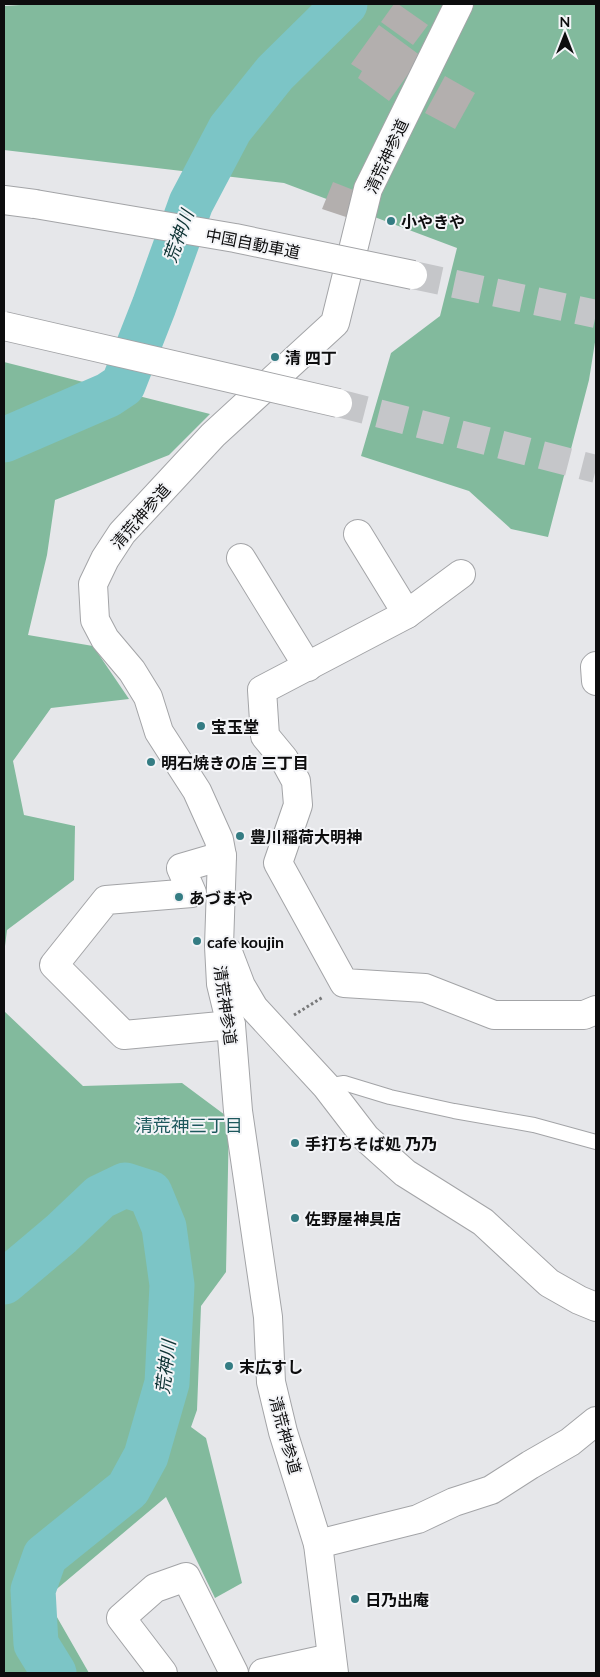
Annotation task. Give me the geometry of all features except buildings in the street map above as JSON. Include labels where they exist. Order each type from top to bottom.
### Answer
[{"type":"main road","name":"清荒神参道","points":[[333,1666],[318,1544],[283,1432],[271,1382],[268,1317],[238,1111],[231,1026],[221,984],[222,856],[219,840],[197,791],[159,732],[148,697],[132,670],[105,639],[96,620],[93,584],[105,559],[122,533],[213,434],[335,323],[368,189],[459,4]]},
{"type":"main road","name":"中国自動車道","points":[[4,200],[234,238],[413,275]]},
{"type":"main road","points":[[4,326],[338,403]]},
{"type":"main road","points":[[358,534],[407,614]]},
{"type":"main road","points":[[241,558],[308,667]]},
{"type":"main road","points":[[461,574],[407,614],[262,690],[265,736],[284,759],[296,781],[298,805],[278,863],[344,983],[425,988],[494,1015],[584,1015],[596,1010]]},
{"type":"main road","points":[[596,666],[596,681]]},
{"type":"main road","points":[[222,856],[181,868],[192,893],[106,900],[54,965],[124,1035],[231,1026]]},
{"type":"main road","points":[[220,935],[241,986],[254,1008],[326,1086],[366,1138],[406,1173],[483,1222],[549,1283],[596,1307]]},
{"type":"main road","points":[[318,1544],[418,1518],[454,1502],[491,1490],[570,1442],[596,1421]]},
{"type":"main road","points":[[162,1673],[120,1618],[155,1588],[186,1576],[234,1673]]},
{"type":"main road","points":[[262,1673],[333,1666]]},
{"type":"lane","points":[[326,1086],[344,1083],[390,1097],[454,1111],[534,1125],[596,1142]]},
{"type":"path","points":[[273,1029],[344,983]]},
{"type":"green space","points":[[36,4],[596,4],[596,336],[589,380],[548,537],[511,529],[469,491],[361,456],[391,353],[440,316],[457,248],[284,183],[4,150],[4,6]]},
{"type":"green space","points":[[4,362],[210,414],[169,455],[55,500],[47,555],[28,635],[93,646],[129,699],[51,708],[13,761],[24,815],[75,826],[74,880],[7,930],[4,954]]},
{"type":"green space","points":[[4,1011],[83,1086],[182,1083],[229,1118],[226,1272],[201,1306],[197,1410],[191,1427],[206,1438],[242,1583],[215,1598],[166,1497],[46,1598],[89,1673],[4,1673]]},
{"type":"waterway","name":"荒神川","points":[[4,440],[108,395],[123,385],[191,203],[230,129],[275,73],[345,4]]},
{"type":"waterway","name":"荒神川","points":[[4,1282],[61,1234],[100,1197],[125,1185],[150,1193],[164,1227],[172,1285],[167,1383],[146,1456],[128,1489],[45,1556],[33,1590],[36,1644],[54,1673]]},
{"type":"tunnel","points":[[413,275],[596,314]]},
{"type":"tunnel","points":[[338,403],[596,469]]},
{"type":"place","name":"小やきや","points":[[391,221]]},
{"type":"place","name":"清 四丁","points":[[275,357]]},
{"type":"place","name":"宝玉堂","points":[[201,726]]},
{"type":"place","name":"明石焼きの店 三丁目","points":[[151,762]]},
{"type":"place","name":"豊川稲荷大明神","points":[[240,836]]},
{"type":"place","name":"あづまや","points":[[179,897]]},
{"type":"place","name":"cafe koujin","points":[[197,941]]},
{"type":"place","name":"手打ちそば処 乃乃","points":[[295,1143]]},
{"type":"place","name":"佐野屋神具店","points":[[295,1218]]},
{"type":"place","name":"末広すし","points":[[229,1366]]},
{"type":"place","name":"日乃出庵","points":[[355,1599]]},
{"type":"district","name":"清荒神三丁目","points":[[189,1125]]}]
